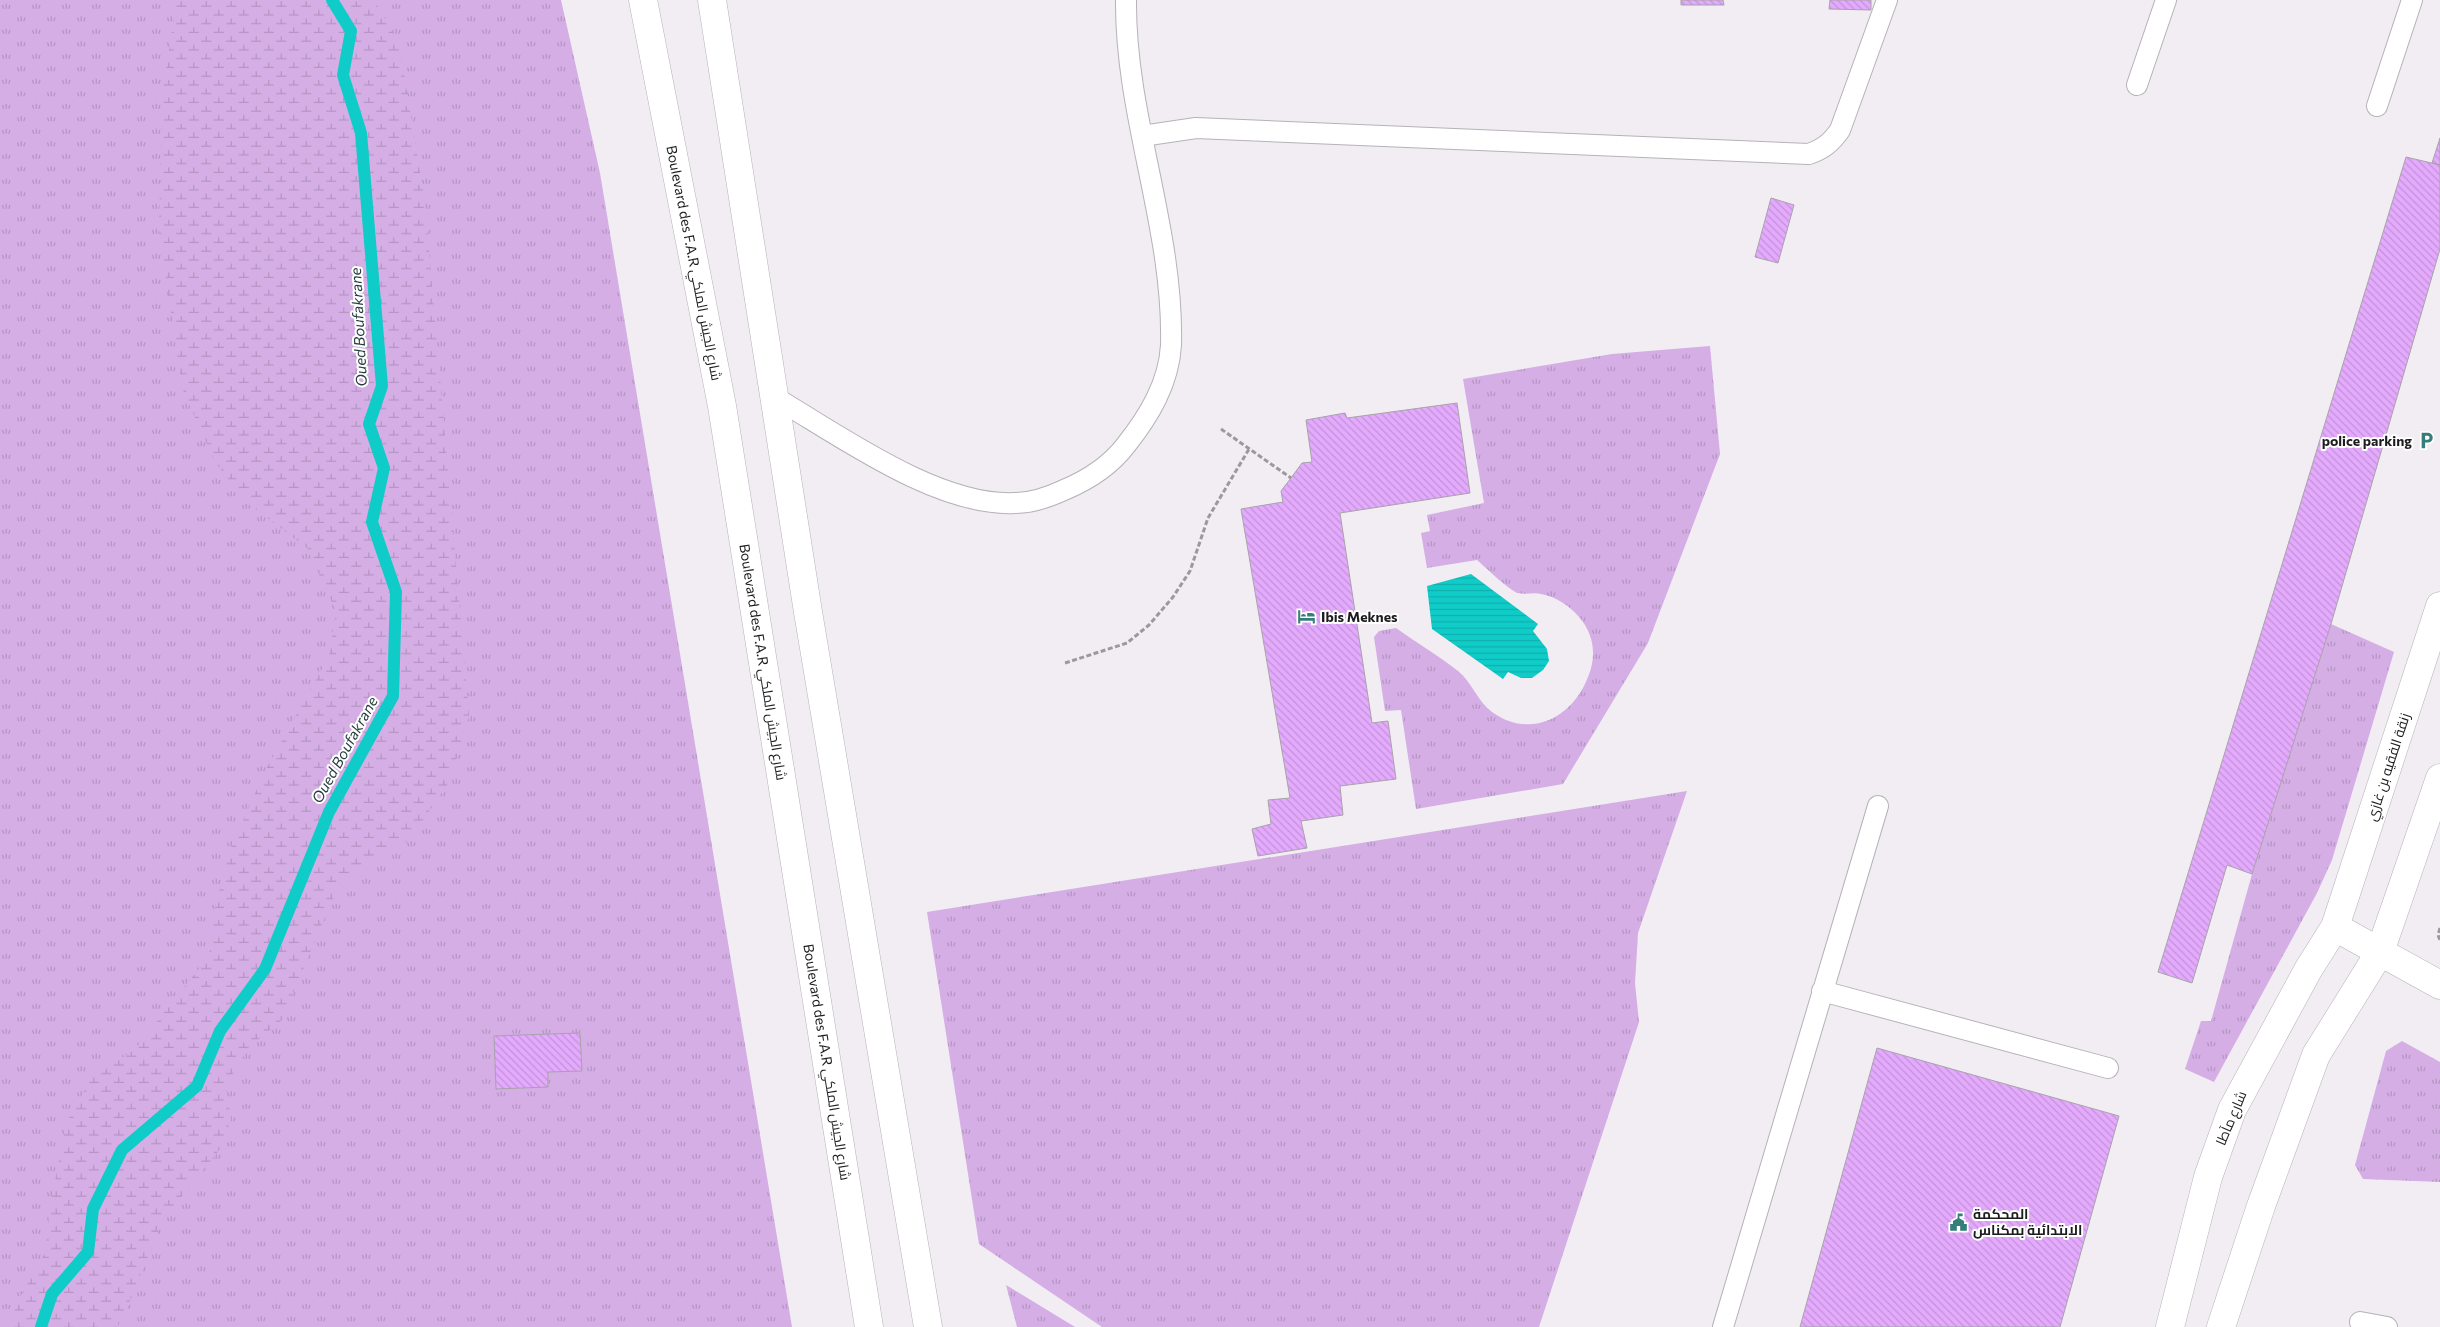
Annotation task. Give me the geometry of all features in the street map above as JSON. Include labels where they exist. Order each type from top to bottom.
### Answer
[{"type":"main road","points":[[712,0],[808,612],[928,1327]]},
{"type":"main road","name":"Boulevard des F.A.R شارع الجيش الملكي","points":[[641,7],[722,406],[869,1327]]},
{"type":"main road","name":"زنقة الفقيه بن غازي","points":[[2335,927],[2440,606]]},
{"type":"main road","points":[[2222,1327],[2261,1206],[2316,1055],[2380,952],[2440,778]]},
{"type":"main road","points":[[2335,927],[2440,985]]},
{"type":"main road","name":"شارع مآطا","points":[[2170,1327],[2208,1177],[2232,1110],[2308,970],[2335,927]]},
{"type":"lane","points":[[774,397],[909,476],[954,494],[986,502],[1015,503],[1044,499],[1098,473],[1119,454],[1156,402],[1171,347],[1164,255],[1132,89],[1126,26],[1126,0]]},
{"type":"lane","points":[[1142,136],[1196,128],[1808,154],[1822,149],[1832,141],[1840,130],[1888,0]]},
{"type":"lane","points":[[2137,85],[2166,0]]},
{"type":"lane","points":[[2377,106],[2412,0]]},
{"type":"lane","points":[[1723,1327],[1878,806]]},
{"type":"lane","points":[[1822,991],[2108,1068]]},
{"type":"lane","points":[[2360,1322],[2387,1327]]},
{"type":"path","points":[[1221,429],[1290,478]]},
{"type":"path","points":[[1065,663],[1127,643],[1148,625],[1173,597],[1190,571],[1208,518],[1249,450]]},
{"type":"path","points":[[2440,928],[2440,940]]},
{"type":"green space","points":[[0,0],[561,0],[600,173],[792,1327],[0,1327]]},
{"type":"green space","points":[[179,0],[374,0],[399,43],[425,202],[469,716],[449,782],[409,841],[371,858],[339,884],[282,1020],[248,1048],[226,1086],[231,1120],[220,1149],[163,1220],[123,1318],[117,1327],[8,1327],[20,1297],[45,1253],[50,1208],[66,1123],[91,1079],[135,1049],[209,956],[215,907],[230,850],[265,771],[329,656],[336,611],[307,548],[246,502],[215,462],[182,388],[159,229],[162,94],[176,6]]},
{"type":"green space","points":[[1710,346],[1720,454],[1648,643],[1563,784],[1416,809],[1401,710],[1385,711],[1374,637],[1379,631],[1396,628],[1463,675],[1482,702],[1492,712],[1507,720],[1521,724],[1536,724],[1549,720],[1561,713],[1572,703],[1588,677],[1593,653],[1591,638],[1584,624],[1572,609],[1562,602],[1538,593],[1518,593],[1504,584],[1477,560],[1427,568],[1421,533],[1430,531],[1427,515],[1484,503],[1463,379],[1612,354]]},
{"type":"green space","points":[[2331,624],[2394,652],[2332,860],[2317,893],[2214,1082],[2185,1069],[2201,1021],[2211,1021],[2252,874]]},
{"type":"green space","points":[[1687,791],[1638,933],[1635,983],[1639,1022],[1539,1327],[1102,1327],[979,1244],[927,912]]},
{"type":"green space","points":[[2402,1041],[2440,1062],[2440,1182],[2363,1179],[2355,1165],[2386,1051]]},
{"type":"green space","points":[[1006,1285],[1075,1327],[1017,1327]]},
{"type":"water","points":[[1471,574],[1538,624],[1533,631],[1547,649],[1549,661],[1543,670],[1532,678],[1521,678],[1508,672],[1503,679],[1432,629],[1427,586]]},
{"type":"building","points":[[1681,0],[1723,0],[1724,5],[1681,5]]},
{"type":"building","points":[[1830,0],[1871,0],[1871,10],[1829,9]]},
{"type":"building","points":[[2440,138],[2440,165],[2432,163]]},
{"type":"building","points":[[2406,157],[2440,165],[2440,249],[2331,624],[2252,874],[2227,865],[2192,983],[2158,972]]},
{"type":"building","points":[[1771,198],[1794,205],[1778,263],[1755,257]]},
{"type":"building","name":"Ibis Meknes","points":[[1457,403],[1470,493],[1340,513],[1372,723],[1388,721],[1396,779],[1340,786],[1343,815],[1301,821],[1307,848],[1258,856],[1252,829],[1271,824],[1268,800],[1290,798],[1241,509],[1283,502],[1281,491],[1302,463],[1312,462],[1306,420],[1345,413],[1347,418]]},
{"type":"building","points":[[580,1033],[582,1071],[548,1072],[548,1087],[496,1089],[494,1036]]},
{"type":"building","name":"المحكمة الابتدائية بمكناس","points":[[1877,1048],[2119,1116],[2060,1327],[1800,1327]]},
{"type":"waterway","name":"Oued Boufakrane","points":[[41,1327],[52,1294],[88,1252],[93,1209],[122,1150],[197,1086],[220,1031],[265,969],[329,812],[393,696],[396,592],[372,522],[384,468],[369,424],[382,386],[361,133],[343,75],[351,31],[332,0]]},
{"type":"place","name":"police parking","points":[[2426,441]]},
{"type":"place","name":"Ibis Meknes","points":[[1307,617]]},
{"type":"place","name":"المحكمة الابتدائية بمكناس","points":[[1959,1222]]}]
